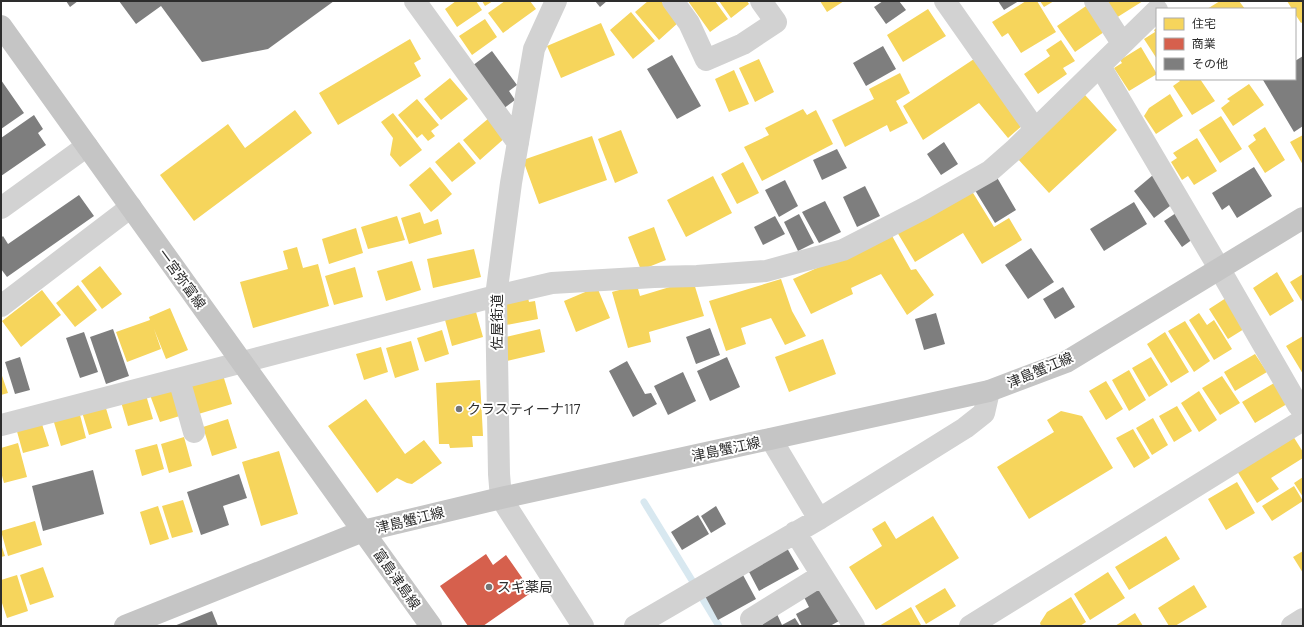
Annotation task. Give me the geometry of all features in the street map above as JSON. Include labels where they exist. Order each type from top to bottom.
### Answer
[{"type":"main road","name":"一宮弥富線","points":[[1,26],[364,531]]},
{"type":"main road","name":"津島蟹江線","points":[[125,626],[364,531],[501,498],[989,391],[1066,362],[1303,218]]},
{"type":"main road","name":"富島津島線","points":[[364,531],[431,626]]},
{"type":"street","points":[[415,1],[518,143]]},
{"type":"street","points":[[673,1],[689,23],[706,60],[743,44],[776,22],[761,1]]},
{"type":"street","points":[[945,1],[1035,129]]},
{"type":"street","points":[[1095,1],[1122,43]]},
{"type":"street","points":[[1158,8],[1166,1]]},
{"type":"street","name":"佐屋街道","points":[[547,6],[534,49],[518,143],[496,296],[499,474],[501,498],[584,626]]},
{"type":"street","points":[[1,425],[496,296],[552,283],[766,271],[843,250],[923,209],[990,171],[1100,66],[1156,10]]},
{"type":"street","points":[[1100,66],[1220,268],[1298,405],[1303,411]]},
{"type":"street","points":[[2,206],[87,146]]},
{"type":"street","points":[[1,306],[131,207]]},
{"type":"street","points":[[179,379],[194,432]]},
{"type":"street","points":[[635,626],[795,532],[819,520],[974,420],[984,413],[989,391]]},
{"type":"street","points":[[970,626],[1303,420]]},
{"type":"street","points":[[771,439],[819,520]]},
{"type":"street","points":[[795,532],[854,626]]},
{"type":"street","points":[[751,619],[822,575]]},
{"type":"street","points":[[1292,626],[1303,619]]},
{"type":"building: 住宅","points":[[456,1],[476,1],[482,10],[457,27],[445,9]]},
{"type":"building: 住宅","points":[[482,1],[493,1],[485,6]]},
{"type":"building: 住宅","points":[[505,1],[530,1],[536,9],[503,33],[488,13]]},
{"type":"building: 住宅","points":[[648,1],[661,1],[679,22],[659,40],[635,12]]},
{"type":"building: 住宅","points":[[688,1],[715,1],[728,19],[710,32]]},
{"type":"building: 住宅","points":[[719,1],[747,1],[749,4],[731,18]]},
{"type":"building: 住宅","points":[[820,1],[844,1],[827,12]]},
{"type":"building: 住宅","points":[[1026,1],[1037,1],[1056,32],[1021,53],[1008,33],[1002,37],[992,22]]},
{"type":"building: 住宅","points":[[1040,1],[1054,1],[1044,7]]},
{"type":"building: 住宅","points":[[1105,1],[1143,1],[1116,18]]},
{"type":"building: 住宅","points":[[1220,1],[1239,1],[1244,8],[1209,8]]},
{"type":"building: 住宅","points":[[1287,1],[1303,1],[1303,22],[1301,23],[1296,16],[1296,8],[1291,8]]},
{"type":"building: 住宅","points":[[1086,6],[1104,32],[1075,52],[1057,26]]},
{"type":"building: 住宅","points":[[928,9],[946,36],[903,62],[887,35]]},
{"type":"building: 住宅","points":[[631,12],[655,41],[633,59],[610,30]]},
{"type":"building: 住宅","points":[[485,19],[497,37],[472,55],[459,36]]},
{"type":"building: 住宅","points":[[601,23],[615,55],[561,78],[547,46]]},
{"type":"building: 住宅","points":[[1156,29],[1156,57],[1144,39],[1155,32],[1154,30]]},
{"type":"building: 住宅","points":[[410,39],[421,59],[414,63],[421,76],[338,125],[319,93]]},
{"type":"building: 住宅","points":[[1061,40],[1075,61],[1063,68],[1067,74],[1038,94],[1024,74],[1050,56],[1046,50]]},
{"type":"building: 住宅","points":[[1141,47],[1156,75],[1129,91],[1114,68],[1122,63],[1120,60]]},
{"type":"building: 住宅","points":[[759,59],[774,92],[755,102],[739,68]]},
{"type":"building: 住宅","points":[[974,59],[1023,125],[1008,138],[979,103],[923,140],[903,106]]},
{"type":"building: 住宅","points":[[734,70],[749,104],[729,112],[715,79]]},
{"type":"building: 住宅","points":[[900,73],[910,93],[896,101],[908,123],[890,132],[887,125],[845,147],[832,120],[874,99],[869,89]]},
{"type":"building: 住宅","points":[[450,78],[468,99],[441,120],[424,99]]},
{"type":"building: 住宅","points":[[1179,80],[1201,80],[1215,101],[1192,115],[1173,86],[1180,81]]},
{"type":"building: 住宅","points":[[1249,84],[1264,105],[1233,126],[1221,108],[1230,101],[1227,99]]},
{"type":"building: 住宅","points":[[1170,94],[1183,116],[1156,134],[1144,116],[1149,108]]},
{"type":"building: 住宅","points":[[1085,95],[1117,130],[1049,193],[1017,158]]},
{"type":"building: 住宅","points":[[417,99],[439,125],[431,131],[435,136],[428,141],[422,134],[417,138],[398,115]]},
{"type":"building: 住宅","points":[[803,109],[807,115],[816,110],[833,144],[762,181],[744,147],[769,135],[765,128]]},
{"type":"building: 住宅","points":[[295,110],[312,133],[194,221],[160,175],[228,124],[245,148]]},
{"type":"building: 住宅","points":[[393,113],[422,150],[400,167],[390,155],[393,138],[381,122]]},
{"type":"building: 住宅","points":[[1221,116],[1242,149],[1220,163],[1199,130]]},
{"type":"building: 住宅","points":[[489,118],[506,137],[480,160],[463,140]]},
{"type":"building: 住宅","points":[[1265,127],[1285,160],[1265,173],[1248,146],[1256,140],[1253,135]]},
{"type":"building: 住宅","points":[[621,130],[638,173],[615,183],[598,139]]},
{"type":"building: 住宅","points":[[1303,135],[1303,165],[1290,142]]},
{"type":"building: 住宅","points":[[592,136],[607,180],[539,204],[523,160]]},
{"type":"building: 住宅","points":[[1197,138],[1217,171],[1194,185],[1188,176],[1182,180],[1171,162],[1177,158],[1173,153]]},
{"type":"building: 住宅","points":[[459,142],[476,163],[452,182],[435,162]]},
{"type":"building: 住宅","points":[[743,162],[759,193],[737,204],[721,174]]},
{"type":"building: 住宅","points":[[430,167],[452,194],[431,212],[409,185]]},
{"type":"building: 住宅","points":[[713,176],[732,213],[686,237],[667,200]]},
{"type":"building: 住宅","points":[[970,188],[994,227],[1009,218],[1022,240],[982,264],[963,233],[915,262],[897,232]]},
{"type":"building: 住宅","points":[[420,212],[424,224],[438,219],[442,234],[409,244],[401,218]]},
{"type":"building: 住宅","points":[[397,216],[405,240],[368,249],[361,227]]},
{"type":"building: 住宅","points":[[654,227],[666,260],[641,270],[628,237]]},
{"type":"building: 住宅","points":[[356,228],[363,253],[329,264],[322,239]]},
{"type":"building: 住宅","points":[[891,234],[911,270],[916,269],[934,295],[907,315],[881,274],[851,288],[853,294],[811,314],[793,279]]},
{"type":"building: 住宅","points":[[297,247],[303,268],[318,264],[329,306],[253,328],[240,282],[288,269],[283,251]]},
{"type":"building: 住宅","points":[[474,249],[481,277],[433,288],[427,259]]},
{"type":"building: 住宅","points":[[412,261],[421,290],[386,301],[377,271]]},
{"type":"building: 住宅","points":[[100,266],[122,294],[102,309],[81,281]]},
{"type":"building: 住宅","points":[[355,267],[363,297],[334,305],[325,276]]},
{"type":"building: 住宅","points":[[1277,272],[1294,301],[1270,316],[1253,288]]},
{"type":"building: 住宅","points":[[1303,274],[1303,303],[1290,282]]},
{"type":"building: 住宅","points":[[781,279],[792,311],[806,336],[785,345],[771,318],[741,328],[746,344],[726,351],[709,301]]},
{"type":"building: 住宅","points":[[693,280],[704,316],[649,332],[651,342],[628,348],[612,292],[637,285],[640,296]]},
{"type":"building: 住宅","points":[[78,285],[97,310],[75,327],[56,303]]},
{"type":"building: 住宅","points":[[597,287],[610,318],[576,332],[564,301]]},
{"type":"building: 住宅","points":[[42,290],[61,315],[21,347],[2,321]]},
{"type":"building: 住宅","points":[[527,294],[529,302],[535,301],[538,319],[506,325],[501,299]]},
{"type":"building: 住宅","points":[[1226,298],[1244,329],[1228,339],[1209,309]]},
{"type":"building: 住宅","points":[[170,308],[188,350],[166,359],[154,329],[161,349],[127,362],[116,332],[150,320],[149,317]]},
{"type":"building: 住宅","points":[[476,312],[483,337],[452,346],[445,320]]},
{"type":"building: 住宅","points":[[1199,313],[1207,325],[1214,320],[1232,349],[1214,360],[1189,320]]},
{"type":"building: 住宅","points":[[1185,321],[1210,361],[1194,372],[1168,331]]},
{"type":"building: 住宅","points":[[540,329],[545,352],[507,361],[502,338]]},
{"type":"building: 住宅","points":[[442,330],[449,354],[425,362],[417,338]]},
{"type":"building: 住宅","points":[[1165,332],[1189,372],[1171,383],[1147,344]]},
{"type":"building: 住宅","points":[[1303,336],[1303,374],[1286,346]]},
{"type":"building: 住宅","points":[[823,339],[836,374],[789,392],[775,357]]},
{"type":"building: 住宅","points":[[411,341],[419,370],[395,378],[386,348]]},
{"type":"building: 住宅","points":[[381,347],[388,372],[364,380],[356,354]]},
{"type":"building: 住宅","points":[[1255,354],[1267,372],[1235,391],[1224,372]]},
{"type":"building: 住宅","points":[[1151,357],[1168,385],[1149,397],[1132,368]]},
{"type":"building: 住宅","points":[[1129,370],[1146,400],[1129,411],[1112,380]]},
{"type":"building: 住宅","points":[[1,373],[8,393],[1,395]]},
{"type":"building: 住宅","points":[[223,375],[232,404],[195,415],[186,386]]},
{"type":"building: 住宅","points":[[1222,376],[1240,403],[1220,415],[1202,388]]},
{"type":"building: 住宅","name":"クラスティーナ117","points":[[480,380],[483,436],[472,436],[473,447],[450,448],[449,444],[439,444],[436,383]]},
{"type":"building: 住宅","points":[[1106,381],[1123,409],[1106,420],[1089,391]]},
{"type":"building: 住宅","points":[[1274,383],[1287,404],[1255,423],[1242,402]]},
{"type":"building: 住宅","points":[[173,387],[183,415],[160,422],[150,395]]},
{"type":"building: 住宅","points":[[1199,391],[1217,420],[1199,432],[1181,403]]},
{"type":"building: 住宅","points":[[146,395],[153,419],[128,426],[121,402]]},
{"type":"building: 住宅","points":[[366,399],[405,454],[424,440],[442,463],[412,484],[397,478],[377,493],[328,426]]},
{"type":"building: 住宅","points":[[105,405],[112,428],[89,435],[82,412]]},
{"type":"building: 住宅","points":[[1177,406],[1192,431],[1174,442],[1159,416]]},
{"type":"building: 住宅","points":[[79,411],[86,438],[61,446],[53,419]]},
{"type":"building: 住宅","points":[[1061,411],[1082,416],[1113,468],[1029,519],[997,467],[1054,432],[1047,420]]},
{"type":"building: 住宅","points":[[1153,418],[1168,445],[1152,455],[1136,428]]},
{"type":"building: 住宅","points":[[228,419],[237,448],[212,456],[203,427]]},
{"type":"building: 住宅","points":[[41,421],[49,446],[23,453],[16,428]]},
{"type":"building: 住宅","points":[[1133,429],[1150,458],[1134,468],[1116,438]]},
{"type":"building: 住宅","points":[[1293,436],[1303,452],[1303,458],[1271,478],[1279,489],[1257,503],[1237,471]]},
{"type":"building: 住宅","points":[[184,437],[192,466],[169,473],[161,444]]},
{"type":"building: 住宅","points":[[18,443],[27,477],[4,483],[1,472],[1,448]]},
{"type":"building: 住宅","points":[[157,444],[164,469],[142,476],[135,450]]},
{"type":"building: 住宅","points":[[279,451],[298,514],[261,526],[242,462]]},
{"type":"building: 住宅","points":[[1303,477],[1303,497],[1294,483]]},
{"type":"building: 住宅","points":[[1237,482],[1255,513],[1226,530],[1208,499]]},
{"type":"building: 住宅","points":[[1294,486],[1303,501],[1272,521],[1262,506]]},
{"type":"building: 住宅","points":[[183,500],[193,532],[172,538],[162,506]]},
{"type":"building: 住宅","points":[[158,506],[169,539],[150,545],[140,512]]},
{"type":"building: 住宅","points":[[933,516],[959,558],[876,610],[849,567],[882,546],[872,529],[885,521],[896,539]]},
{"type":"building: 住宅","points":[[35,521],[42,545],[8,556],[1,531]]},
{"type":"building: 住宅","points":[[1166,536],[1180,559],[1129,590],[1115,567]]},
{"type":"building: 住宅","points":[[1,544],[5,556],[1,557]]},
{"type":"building: 住宅","points":[[1303,551],[1303,573],[1293,557]]},
{"type":"building: 住宅","points":[[43,567],[54,597],[30,605],[20,575]]},
{"type":"building: 住宅","points":[[1108,572],[1125,598],[1090,620],[1074,594]]},
{"type":"building: 住宅","points":[[17,575],[28,611],[7,618],[1,600],[1,580]]},
{"type":"building: 住宅","points":[[1194,585],[1207,607],[1175,626],[1169,626],[1158,608]]},
{"type":"building: 住宅","points":[[945,588],[956,606],[926,624],[915,606]]},
{"type":"building: 住宅","points":[[1071,597],[1086,622],[1080,626],[1041,626],[1040,623],[1047,612]]},
{"type":"building: 住宅","points":[[911,607],[921,625],[879,626]]},
{"type":"building: 住宅","points":[[1135,613],[1143,626],[1115,626]]},
{"type":"building: 商業","points":[[486,554],[493,565],[506,555],[532,592],[483,626],[468,626],[440,586]]},
{"type":"building: その他","points":[[66,1],[78,1],[70,7]]},
{"type":"building: その他","points":[[119,1],[334,1],[268,49],[202,62],[161,6],[136,24]]},
{"type":"building: その他","points":[[595,1],[607,1],[600,7]]},
{"type":"building: その他","points":[[883,1],[899,1],[906,10],[886,24],[874,7]]},
{"type":"building: その他","points":[[998,1],[1019,1],[1004,10]]},
{"type":"building: その他","points":[[883,46],[896,69],[866,86],[853,63]]},
{"type":"building: その他","points":[[492,51],[517,85],[509,91],[515,100],[503,109],[472,66]]},
{"type":"building: その他","points":[[672,55],[701,106],[677,119],[647,69]]},
{"type":"building: その他","points":[[1303,56],[1303,126],[1294,132],[1263,80],[1296,80],[1296,60]]},
{"type":"building: その他","points":[[1,80],[24,113],[1,129]]},
{"type":"building: その他","points":[[34,115],[43,129],[38,133],[46,145],[1,176],[1,138]]},
{"type":"building: その他","points":[[944,142],[958,164],[941,175],[927,154]]},
{"type":"building: その他","points":[[837,149],[847,168],[822,180],[813,160]]},
{"type":"building: その他","points":[[1254,167],[1272,196],[1237,218],[1229,205],[1222,210],[1212,193]]},
{"type":"building: その他","points":[[995,174],[1016,210],[995,223],[973,187]]},
{"type":"building: その他","points":[[1153,175],[1174,203],[1154,218],[1134,191]]},
{"type":"building: その他","points":[[785,180],[798,206],[779,217],[765,190]]},
{"type":"building: その他","points":[[865,186],[880,216],[857,227],[843,197]]},
{"type":"building: その他","points":[[79,195],[94,216],[7,277],[1,269],[1,238],[3,236],[8,244]]},
{"type":"building: その他","points":[[825,201],[841,232],[819,243],[802,212]]},
{"type":"building: その他","points":[[1134,202],[1147,224],[1104,251],[1090,229]]},
{"type":"building: その他","points":[[1176,213],[1193,239],[1182,247],[1164,221]]},
{"type":"building: その他","points":[[799,214],[814,243],[798,251],[784,222]]},
{"type":"building: その他","points":[[775,216],[785,234],[763,245],[754,227]]},
{"type":"building: その他","points":[[1031,248],[1054,282],[1028,299],[1005,265]]},
{"type":"building: その他","points":[[1063,287],[1075,307],[1055,319],[1043,299]]},
{"type":"building: その他","points":[[936,313],[945,344],[924,350],[915,319]]},
{"type":"building: その他","points":[[710,328],[720,355],[696,364],[686,337]]},
{"type":"building: その他","points":[[113,329],[129,376],[106,384],[90,337]]},
{"type":"building: その他","points":[[84,332],[98,372],[80,378],[66,338]]},
{"type":"building: その他","points":[[20,357],[30,390],[15,394],[5,362]]},
{"type":"building: その他","points":[[727,357],[740,387],[710,401],[697,371]]},
{"type":"building: その他","points":[[627,361],[645,394],[651,393],[657,404],[633,417],[609,371]]},
{"type":"building: その他","points":[[683,372],[696,401],[668,415],[654,386]]},
{"type":"building: その他","points":[[93,470],[104,514],[43,531],[32,486]]},
{"type":"building: その他","points":[[239,474],[247,498],[223,506],[229,525],[201,535],[187,492]]},
{"type":"building: その他","points":[[716,506],[726,524],[711,533],[701,516]]},
{"type":"building: その他","points":[[698,515],[709,534],[682,550],[671,532]]},
{"type":"building: その他","points":[[787,548],[799,569],[759,591],[748,570]]},
{"type":"building: その他","points":[[743,575],[756,599],[718,620],[705,596]]},
{"type":"building: その他","points":[[821,588],[839,621],[830,626],[802,626],[796,614],[809,607],[804,597]]},
{"type":"building: その他","points":[[212,611],[218,626],[174,626]]},
{"type":"building: その他","points":[[777,614],[782,625],[795,618],[800,626],[760,626]]},
{"type":"waterway","points":[[644,502],[693,582]]},
{"type":"waterway","points":[[702,598],[719,626]]},
{"type":"place","name":"クラスティーナ117","points":[[459,409]]},
{"type":"place","name":"スギ薬局","points":[[489,587]]}]
